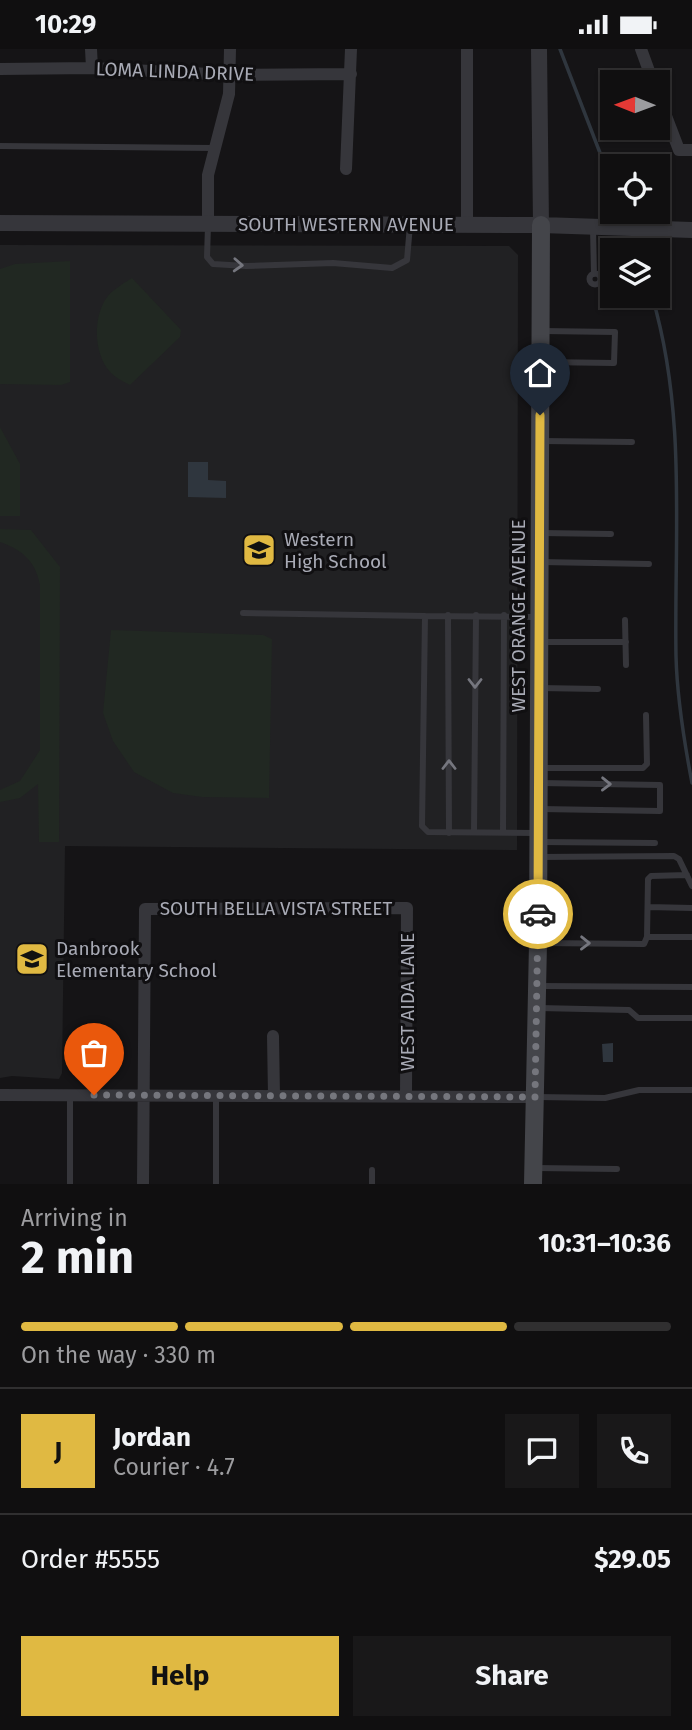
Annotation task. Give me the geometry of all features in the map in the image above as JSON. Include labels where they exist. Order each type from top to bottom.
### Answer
[{"type":"main road","name":"WEST ORANGE AVENUE","points":[[533,1176],[538,943],[541,225]]},
{"type":"street","points":[[92,49],[92,68]]},
{"type":"street","points":[[208,224],[208,175],[229,94],[230,49]]},
{"type":"street","points":[[346,169],[351,49]]},
{"type":"street","points":[[467,49],[467,225]]},
{"type":"street","name":"WEST ORANGE AVENUE","points":[[539,49],[541,225]]},
{"type":"street","points":[[641,49],[649,70]]},
{"type":"street","name":"LOMA LINDA DRIVE","points":[[0,69],[92,68],[230,75],[351,74]]},
{"type":"street","points":[[670,126],[679,150],[692,150]]},
{"type":"street","name":"SOUTH WESTERN AVENUE","points":[[0,223],[541,225],[692,230]]},
{"type":"street","name":"SOUTH BELLA VISTA STREET","points":[[144,1095],[145,909],[407,908]]},
{"type":"street","name":"WEST AIDA LANE","points":[[406,1096],[407,908]]},
{"type":"street","points":[[273,1036],[274,1096]]},
{"type":"street","points":[[0,1095],[535,1097]]},
{"type":"street","points":[[143,1184],[144,1095]]},
{"type":"lane","points":[[0,146],[214,148]]},
{"type":"lane","points":[[208,224],[206,257],[213,264],[246,266],[332,263],[391,268],[407,260],[410,225]]},
{"type":"lane","points":[[594,274],[601,229]]},
{"type":"lane","points":[[540,362],[614,363],[615,332],[541,331]]},
{"type":"lane","points":[[540,441],[632,442]]},
{"type":"lane","points":[[539,533],[611,534]]},
{"type":"lane","points":[[539,562],[649,564]]},
{"type":"lane","points":[[243,613],[538,617]]},
{"type":"lane","points":[[448,615],[449,833]]},
{"type":"lane","points":[[474,832],[476,615]]},
{"type":"lane","points":[[503,832],[504,615]]},
{"type":"lane","points":[[425,616],[422,826],[428,832],[503,832],[538,844],[626,856],[674,856],[679,859],[692,886]]},
{"type":"lane","points":[[625,620],[626,665]]},
{"type":"lane","points":[[538,642],[626,642]]},
{"type":"lane","points":[[538,688],[598,689]]},
{"type":"lane","points":[[538,775],[643,768],[647,764],[646,715]]},
{"type":"lane","points":[[538,775],[660,785],[660,811],[538,809]]},
{"type":"lane","points":[[538,844],[655,843]]},
{"type":"lane","points":[[538,943],[644,944],[647,937],[648,879],[651,876],[687,875]]},
{"type":"lane","points":[[648,907],[692,908]]},
{"type":"lane","points":[[647,937],[692,937]]},
{"type":"lane","points":[[537,986],[692,987]]},
{"type":"lane","points":[[537,1007],[629,1010],[638,1018],[692,1018]]},
{"type":"lane","points":[[535,1097],[604,1098],[639,1090],[692,1090]]},
{"type":"lane","points":[[70,1095],[70,1184]]},
{"type":"lane","points":[[216,1096],[216,1184]]},
{"type":"lane","points":[[372,1170],[372,1184]]},
{"type":"lane","points":[[533,1176],[617,1170]]},
{"type":"shaded area","name":"Western High School","points":[[0,245],[509,246],[518,255],[517,850],[65,846],[62,1073],[59,1079],[12,1076],[0,1078]]},
{"type":"shaded area","points":[[70,261],[70,382],[61,385],[0,384],[0,269],[15,264]]},
{"type":"shaded area","points":[[132,278],[181,330],[180,337],[130,385],[115,377],[106,366],[99,349],[97,330],[105,300],[115,289]]},
{"type":"shaded area","points":[[0,427],[20,464],[20,516],[0,516]]},
{"type":"shaded area","points":[[188,462],[208,462],[208,480],[226,481],[226,498],[188,497]]},
{"type":"shaded area","points":[[0,529],[31,530],[60,567],[59,842],[39,842],[38,784],[20,798],[0,802],[0,790],[20,781],[40,750],[40,585],[35,569],[26,557],[0,542]]},
{"type":"shaded area","points":[[111,630],[263,635],[272,639],[269,798],[202,797],[173,793],[134,772],[113,741],[103,713]]},
{"type":"shaded area","points":[[613,1043],[613,1062],[603,1062],[602,1044]]},
{"type":"waterway","points":[[560,49],[600,154]]},
{"type":"waterway","points":[[632,233],[634,238]]},
{"type":"waterway","points":[[655,308],[663,340],[674,430],[677,672],[681,720],[692,783]]},
{"type":"way so far","points":[[94,1095],[535,1097],[538,914]]},
{"type":"place","name":"Western High School","points":[[259,550]]},
{"type":"place","name":"Danbrook Elementary School","points":[[32,959]]},
{"type":"route","points":[[538,914],[540,415]]}]
